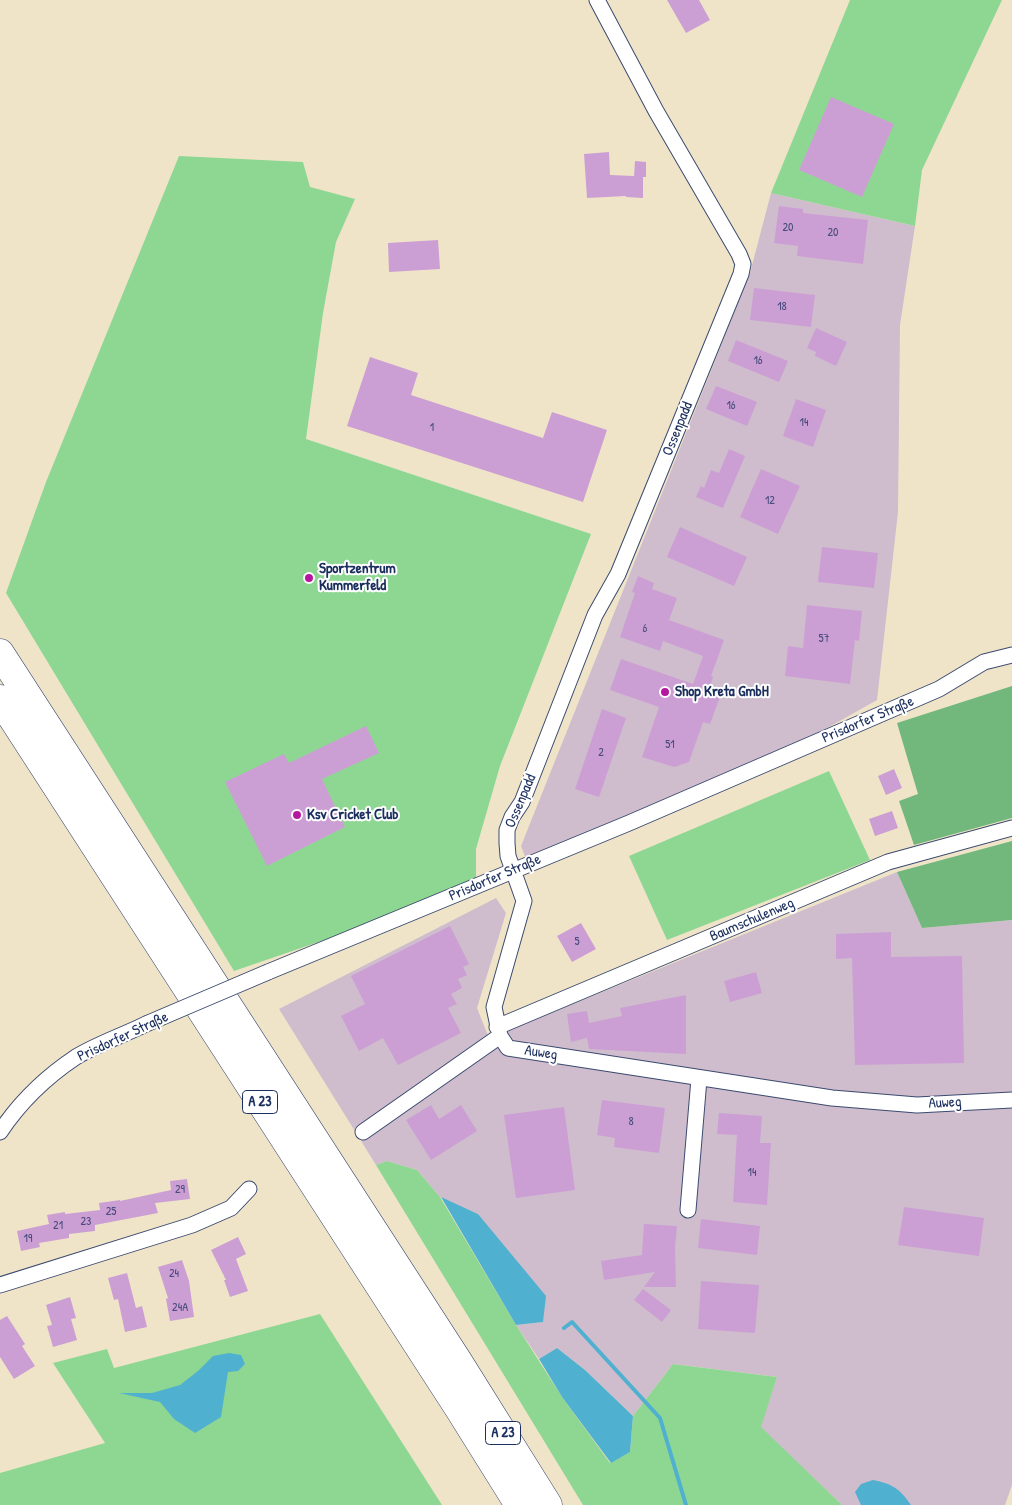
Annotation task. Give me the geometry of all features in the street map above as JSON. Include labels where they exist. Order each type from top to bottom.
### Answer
[{"type":"highway","name":"A 23","points":[[0,653],[453,1353],[548,1505]]},
{"type":"highway","name":"A 23","points":[[0,699],[454,1401],[519,1505]]},
{"type":"street","name":"Ossenpadd","points":[[514,870],[508,856],[507,830],[512,817],[522,802],[595,615],[618,574],[737,283],[743,264],[656,111],[597,0]]},
{"type":"street","name":"Prisdorfer Straße","points":[[0,1132],[13,1112],[40,1085],[70,1062],[146,1024],[629,823],[769,761],[889,712],[939,689],[984,662],[1012,655]]},
{"type":"street","name":"Baumschulenweg","points":[[363,1132],[498,1032],[888,862],[1012,828]]},
{"type":"street","points":[[498,1032],[494,1007],[524,901],[514,870]]},
{"type":"street","name":"Auweg","points":[[498,1032],[508,1048],[832,1098],[917,1105],[1012,1100]]},
{"type":"street","points":[[688,1210],[699,1078]]},
{"type":"street","points":[[0,1285],[192,1225],[231,1208],[249,1190]]},
{"type":"shaded area","points":[[771,193],[915,226],[900,325],[898,512],[877,700],[769,761],[529,867],[521,846],[750,273]]},
{"type":"shaded area","points":[[897,872],[922,928],[1012,920],[1012,1485],[1005,1505],[842,1505],[760,1427],[777,1377],[673,1364],[633,1416],[585,1370],[557,1348],[539,1359],[516,1325],[542,1322],[478,1214],[440,1197],[417,1170],[387,1161],[376,1165],[279,1009],[496,898],[506,913],[477,1008],[489,1038]]},
{"type":"green space","points":[[850,0],[1002,0],[922,170],[915,226],[771,193]]},
{"type":"green space","name":"Sportzentrum Kummerfeld","points":[[179,156],[303,162],[310,187],[355,199],[336,242],[323,313],[306,439],[591,534],[500,766],[476,849],[476,888],[234,971],[6,593],[46,482]]},
{"type":"green space","points":[[1012,686],[1012,818],[914,845],[899,801],[918,794],[897,723]]},
{"type":"green space","points":[[829,771],[870,860],[667,940],[629,856]]},
{"type":"green space","points":[[1012,841],[1012,920],[922,928],[897,872]]},
{"type":"green space","points":[[387,1161],[417,1170],[440,1197],[516,1325],[562,1397],[610,1463],[630,1452],[633,1416],[673,1364],[777,1377],[761,1427],[842,1505],[583,1505],[376,1165]]},
{"type":"green space","points":[[320,1314],[442,1505],[0,1505],[0,1473],[105,1443],[53,1363],[107,1349],[114,1368]]},
{"type":"water","points":[[441,1197],[478,1214],[546,1296],[543,1322],[516,1325]]},
{"type":"water","points":[[557,1348],[585,1370],[633,1416],[630,1452],[611,1463],[562,1397],[539,1359]]},
{"type":"water","points":[[229,1353],[241,1355],[245,1364],[238,1371],[228,1372],[221,1417],[195,1433],[174,1419],[160,1402],[119,1393],[152,1393],[180,1385],[213,1356]]},
{"type":"water","points":[[873,1480],[886,1483],[895,1488],[911,1505],[861,1505],[855,1492],[861,1484]]},
{"type":"building","points":[[667,0],[699,0],[710,20],[686,33]]},
{"type":"building","points":[[831,97],[894,124],[862,197],[799,170]]},
{"type":"building","points":[[609,152],[610,175],[634,176],[635,161],[646,162],[646,177],[643,177],[643,198],[626,196],[587,198],[584,154]]},
{"type":"building","points":[[779,206],[803,209],[803,213],[868,220],[863,264],[797,256],[798,246],[774,243]]},
{"type":"building","points":[[438,240],[440,269],[389,272],[388,243]]},
{"type":"building","points":[[754,288],[815,295],[811,327],[750,320]]},
{"type":"building","points":[[816,328],[847,342],[836,366],[815,356],[816,352],[807,348]]},
{"type":"building","points":[[736,340],[788,361],[779,382],[728,361]]},
{"type":"building","points":[[370,357],[418,373],[411,395],[543,438],[552,412],[607,430],[583,502],[347,426]]},
{"type":"building","points":[[716,386],[757,402],[747,426],[706,409]]},
{"type":"building","points":[[796,399],[826,410],[813,447],[783,436]]},
{"type":"building","points":[[729,449],[745,456],[723,508],[696,497],[701,486],[704,488],[711,470],[719,473]]},
{"type":"building","points":[[761,469],[800,486],[778,534],[740,517]]},
{"type":"building","points":[[680,527],[747,557],[734,586],[667,557]]},
{"type":"building","points":[[822,547],[878,553],[874,588],[818,582]]},
{"type":"building","points":[[638,576],[654,583],[652,589],[677,598],[669,620],[724,640],[711,676],[713,677],[709,690],[721,694],[710,724],[703,722],[689,762],[674,767],[642,757],[659,707],[610,690],[621,659],[693,684],[703,656],[663,641],[660,651],[620,637],[635,593],[632,592]]},
{"type":"building","points":[[807,605],[862,611],[859,641],[855,640],[850,684],[785,676],[788,646],[803,648]]},
{"type":"building","points":[[602,709],[626,718],[599,797],[575,789]]},
{"type":"building","points":[[366,726],[379,753],[322,779],[345,827],[267,866],[225,782],[284,754],[289,763]]},
{"type":"building","points":[[894,769],[902,788],[886,795],[878,776]]},
{"type":"building","points":[[892,811],[898,828],[875,836],[869,819]]},
{"type":"building","points":[[581,923],[596,949],[572,962],[557,936]]},
{"type":"building","points":[[450,926],[469,964],[463,967],[467,975],[458,979],[462,988],[451,994],[457,1004],[448,1008],[461,1033],[398,1065],[383,1038],[359,1051],[341,1016],[365,1004],[351,976]]},
{"type":"building","points":[[891,932],[891,957],[962,956],[964,1063],[855,1065],[852,958],[836,959],[836,934]]},
{"type":"building","points":[[756,972],[762,993],[730,1002],[724,981]]},
{"type":"building","points":[[686,995],[686,1054],[589,1049],[587,1038],[571,1042],[567,1014],[587,1011],[589,1023],[622,1016],[620,1008]]},
{"type":"building","points":[[602,1100],[665,1108],[659,1153],[614,1147],[615,1138],[597,1135]]},
{"type":"building","points":[[431,1105],[439,1119],[461,1105],[477,1131],[431,1160],[406,1120]]},
{"type":"building","points":[[564,1107],[575,1190],[516,1198],[504,1115]]},
{"type":"building","points":[[719,1113],[762,1116],[760,1143],[771,1143],[767,1205],[733,1202],[737,1135],[717,1134]]},
{"type":"building","points":[[187,1179],[190,1199],[155,1203],[158,1213],[95,1225],[95,1231],[69,1234],[69,1238],[39,1243],[40,1247],[21,1251],[17,1231],[49,1224],[47,1215],[100,1210],[99,1203],[120,1201],[171,1190],[170,1181]]},
{"type":"building","points":[[904,1207],[984,1218],[979,1256],[898,1245]]},
{"type":"building","points":[[701,1219],[760,1226],[757,1255],[698,1248]]},
{"type":"building","points":[[644,1224],[677,1226],[675,1248],[676,1287],[644,1287],[655,1272],[604,1280],[601,1261],[642,1255]]},
{"type":"building","points":[[238,1237],[246,1254],[236,1259],[248,1291],[230,1297],[224,1280],[226,1280],[211,1250]]},
{"type":"building","points":[[182,1260],[189,1281],[194,1317],[170,1321],[166,1299],[168,1298],[158,1267]]},
{"type":"building","points":[[127,1273],[136,1308],[142,1306],[147,1327],[125,1332],[118,1299],[114,1300],[108,1278]]},
{"type":"building","points":[[701,1281],[759,1285],[755,1333],[698,1329]]},
{"type":"building","points":[[643,1289],[671,1310],[662,1322],[634,1300]]},
{"type":"building","points":[[70,1297],[76,1318],[71,1319],[77,1340],[53,1347],[47,1326],[52,1325],[46,1305]]},
{"type":"building","points":[[7,1316],[25,1344],[22,1346],[35,1366],[14,1379],[0,1357],[0,1320]]},
{"type":"waterway","points":[[564,1328],[572,1322],[660,1418],[686,1505]]},
{"type":"place","name":"Sportzentrum Kummerfeld","points":[[309,578]]},
{"type":"place","name":"Shop Kreta GmbH","points":[[665,692]]},
{"type":"place","name":"Ksv Cricket Club","points":[[297,815]]}]
